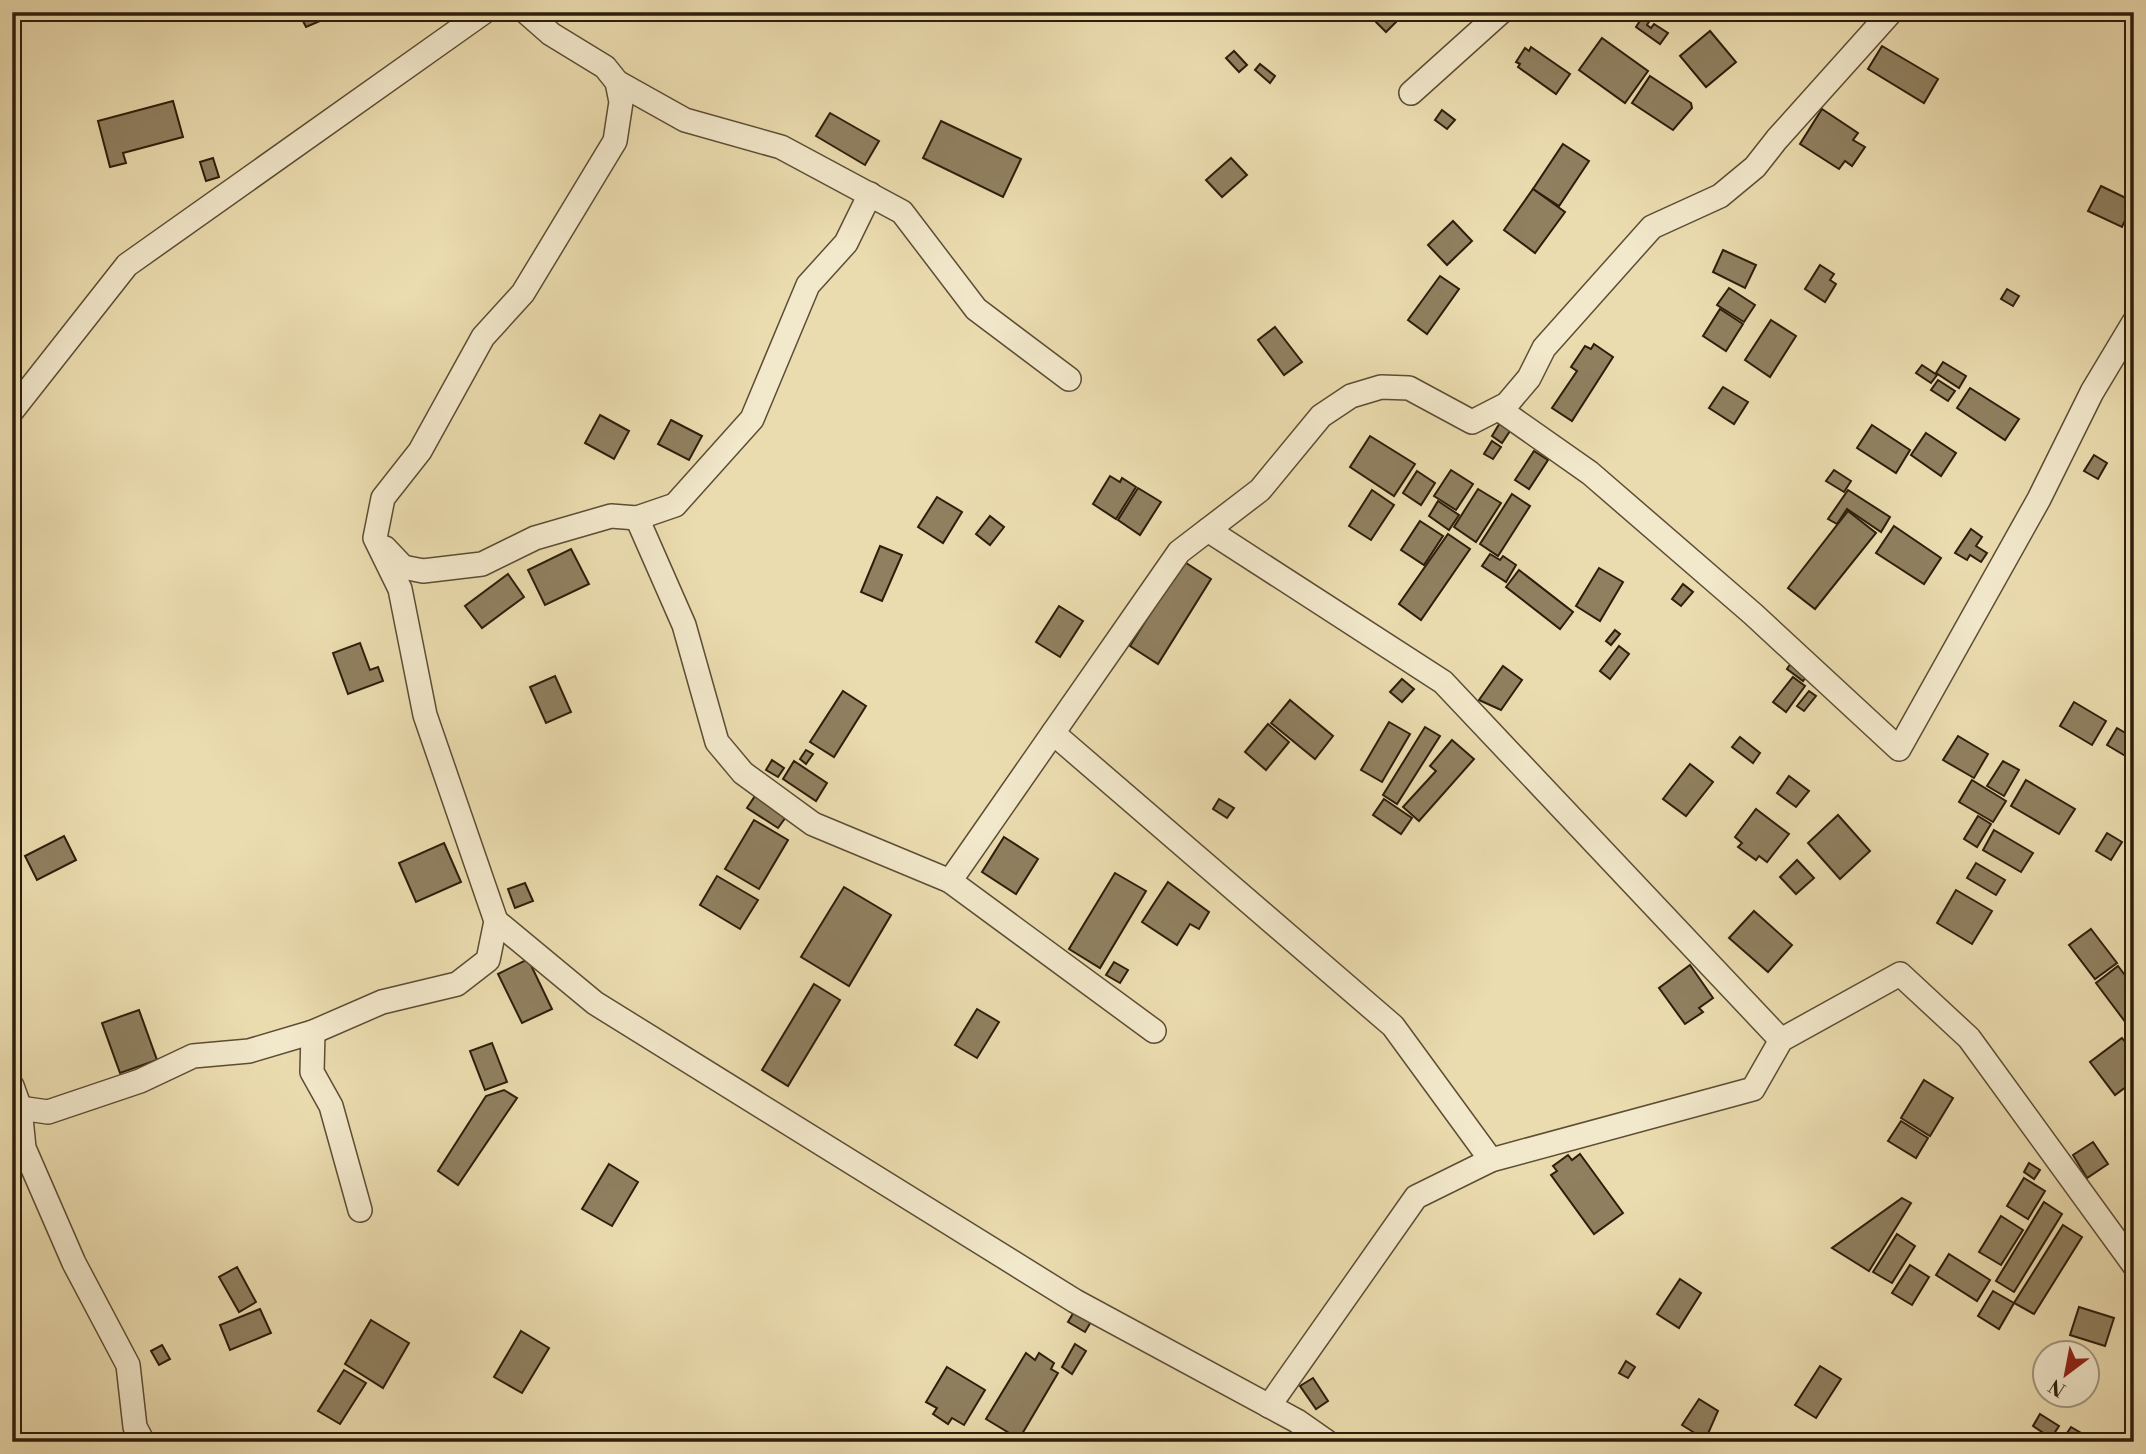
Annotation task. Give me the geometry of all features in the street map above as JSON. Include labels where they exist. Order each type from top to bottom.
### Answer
[{"type":"street","points":[[12,411],[127,265],[484,12]]},
{"type":"street","points":[[526,12],[551,34],[605,67],[617,82],[685,120],[781,147],[902,212],[976,309],[1069,379]]},
{"type":"street","points":[[1410,93],[1501,12]]},
{"type":"street","points":[[950,881],[1179,552],[1260,491],[1321,416],[1351,396],[1381,387],[1409,388],[1472,422],[1499,410],[1529,378],[1544,348],[1652,228],[1720,196],[1755,167],[1783,131],[1891,12]]},
{"type":"street","points":[[20,1108],[48,1112],[140,1081],[193,1056],[249,1051],[313,1032],[382,1002],[457,984],[488,960],[496,921],[425,715],[400,589],[375,538],[383,498],[420,451],[483,337],[523,293],[615,141],[621,102],[617,82]]},
{"type":"street","points":[[375,538],[403,567],[423,571],[482,564],[535,538],[611,516],[637,518],[675,505],[752,419],[808,285],[846,243],[870,194]]},
{"type":"street","points":[[1499,410],[1590,473],[1752,614],[1899,749],[2039,499],[2092,392],[2134,322]]},
{"type":"street","points":[[637,518],[684,625],[716,742],[743,773],[813,824],[950,881],[1154,1031]]},
{"type":"street","points":[[1208,530],[1443,682],[1780,1041]]},
{"type":"street","points":[[1053,733],[1393,1026],[1491,1160]]},
{"type":"street","points":[[496,921],[595,1003],[1075,1301],[1269,1406],[1327,1442]]},
{"type":"street","points":[[1269,1406],[1416,1197],[1491,1160],[1753,1089],[1780,1041],[1900,974],[1969,1038],[2134,1265]]},
{"type":"street","points":[[313,1032],[312,1072],[331,1106],[360,1210]]},
{"type":"street","points":[[12,1086],[20,1108],[24,1148],[74,1263],[128,1365],[135,1427],[143,1442]]},
{"type":"building","points":[[308,12],[324,12],[327,18],[306,27],[301,17]]},
{"type":"building","points":[[1366,12],[1398,12],[1402,16],[1386,32]]},
{"type":"building","points":[[1643,16],[1650,20],[1647,25],[1651,28],[1654,24],[1668,33],[1660,44],[1636,27]]},
{"type":"building","points":[[1710,31],[1736,62],[1706,87],[1680,56]]},
{"type":"building","points":[[1602,38],[1648,71],[1625,103],[1579,70]]},
{"type":"building","points":[[1882,46],[1938,79],[1924,103],[1868,69]]},
{"type":"building","points":[[1531,47],[1570,74],[1556,94],[1518,67],[1520,64],[1516,62],[1525,48],[1529,51]]},
{"type":"building","points":[[1234,51],[1247,65],[1239,72],[1226,58]]},
{"type":"building","points":[[1260,64],[1275,76],[1270,83],[1255,70]]},
{"type":"building","points":[[1650,76],[1691,103],[1692,108],[1673,130],[1632,103]]},
{"type":"building","points":[[173,101],[183,137],[123,153],[126,163],[110,167],[98,121]]},
{"type":"building","points":[[1822,109],[1858,133],[1853,140],[1865,147],[1852,166],[1845,161],[1839,169],[1800,144]]},
{"type":"building","points":[[1442,110],[1455,120],[1447,129],[1435,120]]},
{"type":"building","points":[[830,113],[879,141],[865,165],[816,136]]},
{"type":"building","points":[[941,121],[1021,159],[1003,197],[923,158]]},
{"type":"building","points":[[1563,144],[1589,161],[1559,206],[1533,189]]},
{"type":"building","points":[[213,158],[219,177],[206,181],[200,162]]},
{"type":"building","points":[[1231,158],[1247,175],[1222,197],[1206,180]]},
{"type":"building","points":[[2101,186],[2134,202],[2134,214],[2132,218],[2127,216],[2122,227],[2088,211]]},
{"type":"building","points":[[1533,189],[1565,212],[1535,253],[1504,230]]},
{"type":"building","points":[[1453,221],[1472,241],[1447,265],[1428,245]]},
{"type":"building","points":[[1723,250],[1756,265],[1745,288],[1713,272]]},
{"type":"building","points":[[1820,265],[1834,274],[1830,280],[1836,284],[1825,302],[1805,289]]},
{"type":"building","points":[[1440,276],[1459,289],[1427,334],[1408,320]]},
{"type":"building","points":[[1729,288],[1755,305],[1744,322],[1717,305]]},
{"type":"building","points":[[2007,289],[2019,296],[2013,306],[2001,299]]},
{"type":"building","points":[[1720,309],[1743,324],[1726,351],[1703,336]]},
{"type":"building","points":[[1771,320],[1796,336],[1770,377],[1745,360]]},
{"type":"building","points":[[1275,327],[1302,362],[1284,375],[1258,340]]},
{"type":"building","points":[[1594,344],[1613,357],[1572,421],[1552,408],[1577,371],[1571,367],[1585,346],[1591,349]]},
{"type":"building","points":[[1943,362],[1966,376],[1959,388],[1936,373]]},
{"type":"building","points":[[1922,365],[1937,375],[1931,383],[1916,373]]},
{"type":"building","points":[[1938,380],[1955,391],[1948,401],[1931,390]]},
{"type":"building","points":[[1723,387],[1748,402],[1734,424],[1709,408]]},
{"type":"building","points":[[1970,388],[2019,419],[2005,440],[1957,408]]},
{"type":"building","points":[[600,415],[629,431],[614,459],[585,443]]},
{"type":"building","points":[[671,420],[702,436],[689,460],[658,444]]},
{"type":"building","points":[[1501,421],[1512,428],[1502,443],[1492,436]]},
{"type":"building","points":[[1872,425],[1910,450],[1896,473],[1857,448]]},
{"type":"building","points":[[1926,433],[1956,453],[1941,476],[1911,455]]},
{"type":"building","points":[[1370,436],[1415,464],[1394,496],[1350,467]]},
{"type":"building","points":[[1492,441],[1501,447],[1493,459],[1484,454]]},
{"type":"building","points":[[1534,451],[1548,460],[1529,489],[1515,480]]},
{"type":"building","points":[[2094,455],[2107,463],[2098,479],[2084,471]]},
{"type":"building","points":[[1451,470],[1473,484],[1456,510],[1434,496]]},
{"type":"building","points":[[1834,470],[1851,481],[1844,492],[1826,481]]},
{"type":"building","points":[[1417,471],[1435,483],[1421,505],[1403,493]]},
{"type":"building","points":[[1110,476],[1120,482],[1122,478],[1136,487],[1116,519],[1093,504]]},
{"type":"building","points":[[1138,488],[1161,502],[1140,535],[1118,520]]},
{"type":"building","points":[[1478,489],[1501,503],[1476,542],[1454,527]]},
{"type":"building","points":[[1372,490],[1394,505],[1371,540],[1349,526]]},
{"type":"building","points":[[1848,490],[1890,517],[1881,532],[1847,509],[1837,524],[1828,519]]},
{"type":"building","points":[[1512,494],[1530,506],[1498,556],[1480,544]]},
{"type":"building","points":[[937,497],[962,512],[943,543],[918,527]]},
{"type":"building","points":[[1438,501],[1459,515],[1449,530],[1429,516]]},
{"type":"building","points":[[1848,511],[1876,533],[1815,609],[1788,588]]},
{"type":"building","points":[[990,516],[1004,527],[990,545],[976,534]]},
{"type":"building","points":[[1420,521],[1443,536],[1424,565],[1401,550]]},
{"type":"building","points":[[1894,526],[1941,558],[1924,584],[1876,553]]},
{"type":"building","points":[[1971,529],[1982,537],[1976,546],[1987,553],[1981,562],[1970,555],[1967,560],[1955,553]]},
{"type":"building","points":[[1448,534],[1470,549],[1421,620],[1399,604]]},
{"type":"building","points":[[880,546],[902,555],[882,601],[861,592]]},
{"type":"building","points":[[571,549],[589,584],[545,605],[528,570]]},
{"type":"building","points":[[1490,554],[1500,560],[1503,556],[1516,565],[1506,582],[1482,566]]},
{"type":"building","points":[[1183,561],[1211,579],[1158,664],[1130,646]]},
{"type":"building","points":[[1599,568],[1623,582],[1600,621],[1576,606]]},
{"type":"building","points":[[1519,570],[1573,612],[1560,629],[1506,587]]},
{"type":"building","points":[[508,574],[524,597],[482,628],[465,606]]},
{"type":"building","points":[[1683,584],[1693,592],[1681,606],[1672,599]]},
{"type":"building","points":[[1059,606],[1083,621],[1060,657],[1036,642]]},
{"type":"building","points":[[1615,630],[1620,634],[1611,645],[1606,641]]},
{"type":"building","points":[[360,643],[370,670],[378,667],[383,681],[348,694],[333,653]]},
{"type":"building","points":[[1619,646],[1629,654],[1610,679],[1600,671]]},
{"type":"building","points":[[1793,660],[1809,673],[1803,681],[1787,669]]},
{"type":"building","points":[[1503,666],[1522,680],[1501,710],[1479,700]]},
{"type":"building","points":[[555,676],[571,712],[546,723],[530,687]]},
{"type":"building","points":[[1793,677],[1805,686],[1786,712],[1773,702]]},
{"type":"building","points":[[1402,679],[1414,689],[1402,702],[1390,692]]},
{"type":"building","points":[[843,691],[866,706],[834,757],[810,742]]},
{"type":"building","points":[[1809,691],[1816,696],[1804,711],[1797,706]]},
{"type":"building","points":[[1290,700],[1333,736],[1315,759],[1271,723]]},
{"type":"building","points":[[2074,702],[2106,721],[2092,745],[2060,726]]},
{"type":"building","points":[[1389,722],[1410,734],[1382,782],[1361,770]]},
{"type":"building","points":[[1268,724],[1289,742],[1266,770],[1245,752]]},
{"type":"building","points":[[1425,727],[1440,736],[1397,804],[1383,795]]},
{"type":"building","points":[[2117,728],[2134,738],[2134,761],[2107,745]]},
{"type":"building","points":[[1958,736],[1988,754],[1974,778],[1943,760]]},
{"type":"building","points":[[1740,737],[1760,753],[1753,763],[1732,747]]},
{"type":"building","points":[[1452,740],[1474,759],[1419,821],[1403,807],[1436,771],[1430,766]]},
{"type":"building","points":[[806,750],[813,754],[806,764],[800,759]]},
{"type":"building","points":[[772,760],[784,768],[778,777],[766,770]]},
{"type":"building","points":[[794,761],[827,783],[816,801],[783,779]]},
{"type":"building","points":[[2003,761],[2019,770],[2004,796],[1987,786]]},
{"type":"building","points":[[1690,764],[1713,782],[1686,816],[1663,799]]},
{"type":"building","points":[[1789,776],[1809,791],[1796,807],[1777,793]]},
{"type":"building","points":[[1972,780],[2006,801],[1993,822],[1959,802]]},
{"type":"building","points":[[2026,780],[2075,809],[2059,834],[2011,806]]},
{"type":"building","points":[[755,796],[786,817],[778,828],[747,808]]},
{"type":"building","points":[[1219,799],[1234,808],[1227,818],[1213,809]]},
{"type":"building","points":[[1384,799],[1412,818],[1401,834],[1373,815]]},
{"type":"building","points":[[1756,809],[1789,834],[1767,862],[1759,856],[1756,860],[1738,847],[1742,843],[1735,837]]},
{"type":"building","points":[[1838,815],[1870,851],[1840,879],[1808,843]]},
{"type":"building","points":[[1978,816],[1991,824],[1977,847],[1964,839]]},
{"type":"building","points":[[754,820],[788,840],[759,889],[725,869]]},
{"type":"building","points":[[1994,830],[2033,853],[2021,872],[1983,850]]},
{"type":"building","points":[[2107,833],[2122,842],[2111,860],[2096,851]]},
{"type":"building","points":[[64,836],[76,860],[37,880],[25,856]]},
{"type":"building","points":[[1004,837],[1038,859],[1016,894],[982,872]]},
{"type":"building","points":[[444,843],[461,882],[416,902],[399,863]]},
{"type":"building","points":[[1797,860],[1814,878],[1796,894],[1780,877]]},
{"type":"building","points":[[1976,863],[2005,880],[1996,895],[1967,878]]},
{"type":"building","points":[[1115,873],[1146,891],[1100,968],[1069,949]]},
{"type":"building","points":[[717,876],[758,900],[740,929],[700,905]]},
{"type":"building","points":[[1168,882],[1209,912],[1199,929],[1190,924],[1177,945],[1142,922]]},
{"type":"building","points":[[525,883],[533,901],[515,908],[508,889]]},
{"type":"building","points":[[844,887],[891,915],[849,986],[801,957]]},
{"type":"building","points":[[1956,890],[1992,911],[1972,944],[1937,923]]},
{"type":"building","points":[[1754,911],[1792,945],[1768,972],[1729,938]]},
{"type":"building","points":[[2091,929],[2117,963],[2095,979],[2069,945]]},
{"type":"building","points":[[528,959],[552,1009],[522,1023],[498,974]]},
{"type":"building","points":[[1114,962],[1128,970],[1120,983],[1106,975]]},
{"type":"building","points":[[1690,965],[1713,998],[1699,1008],[1703,1012],[1685,1024],[1659,988]]},
{"type":"building","points":[[2118,966],[2134,987],[2134,1024],[2129,1027],[2096,983]]},
{"type":"building","points":[[814,984],[840,1000],[788,1086],[762,1070]]},
{"type":"building","points":[[977,1009],[999,1022],[977,1058],[955,1045]]},
{"type":"building","points":[[139,1010],[157,1060],[120,1073],[102,1023]]},
{"type":"building","points":[[2122,1038],[2134,1053],[2134,1081],[2115,1095],[2090,1062]]},
{"type":"building","points":[[492,1043],[507,1082],[485,1090],[470,1051]]},
{"type":"building","points":[[1924,1080],[1953,1098],[1930,1136],[1901,1118]]},
{"type":"building","points":[[504,1090],[517,1098],[458,1185],[438,1171],[486,1096]]},
{"type":"building","points":[[1901,1121],[1928,1138],[1916,1158],[1888,1141]]},
{"type":"building","points":[[2093,1142],[2108,1164],[2087,1178],[2073,1155]]},
{"type":"building","points":[[1580,1154],[1623,1213],[1594,1234],[1551,1175],[1557,1171],[1553,1166],[1568,1155],[1572,1160]]},
{"type":"building","points":[[2029,1163],[2040,1170],[2034,1179],[2024,1172]]},
{"type":"building","points":[[609,1164],[638,1182],[612,1226],[582,1209]]},
{"type":"building","points":[[2024,1178],[2045,1191],[2028,1219],[2007,1206]]},
{"type":"building","points":[[1902,1198],[1911,1203],[1869,1271],[1832,1248]]},
{"type":"building","points":[[2044,1202],[2062,1214],[2014,1292],[1996,1281]]},
{"type":"building","points":[[2001,1216],[2023,1230],[2001,1265],[1979,1252]]},
{"type":"building","points":[[2063,1225],[2082,1237],[2034,1314],[2014,1303]]},
{"type":"building","points":[[1897,1234],[1915,1246],[1892,1283],[1873,1272]]},
{"type":"building","points":[[1949,1254],[1990,1280],[1977,1301],[1936,1275]]},
{"type":"building","points":[[1910,1265],[1929,1277],[1912,1305],[1892,1293]]},
{"type":"building","points":[[237,1267],[256,1302],[239,1312],[219,1277]]},
{"type":"building","points":[[1680,1279],[1701,1293],[1679,1328],[1657,1314]]},
{"type":"building","points":[[1993,1291],[2014,1303],[1999,1329],[1978,1316]]},
{"type":"building","points":[[2079,1307],[2114,1318],[2105,1346],[2100,1344],[2100,1338],[2070,1335]]},
{"type":"building","points":[[260,1309],[271,1333],[230,1350],[220,1325]]},
{"type":"building","points":[[1075,1310],[1092,1320],[1085,1332],[1068,1322]]},
{"type":"building","points":[[371,1320],[409,1343],[383,1388],[345,1364]]},
{"type":"building","points":[[521,1331],[549,1348],[522,1393],[494,1377]]},
{"type":"building","points":[[1075,1344],[1086,1351],[1072,1374],[1062,1367]]},
{"type":"building","points":[[162,1345],[170,1359],[159,1365],[151,1351]]},
{"type":"building","points":[[1026,1353],[1035,1360],[1039,1353],[1054,1363],[1051,1369],[1058,1373],[1019,1439],[986,1419]]},
{"type":"building","points":[[1626,1361],[1635,1367],[1628,1378],[1619,1373]]},
{"type":"building","points":[[1820,1366],[1841,1379],[1816,1418],[1795,1405]]},
{"type":"building","points":[[947,1367],[985,1390],[964,1425],[952,1418],[948,1424],[933,1414],[937,1408],[926,1402]]},
{"type":"building","points":[[344,1370],[366,1383],[340,1424],[318,1411]]},
{"type":"building","points":[[1313,1378],[1328,1401],[1316,1409],[1300,1386]]},
{"type":"building","points":[[1699,1399],[1718,1411],[1707,1436],[1703,1434],[1701,1437],[1682,1425]]},
{"type":"building","points":[[2040,1414],[2059,1426],[2051,1438],[2033,1426]]},
{"type":"building","points":[[2071,1427],[2093,1440],[2092,1442],[2061,1442]]}]
